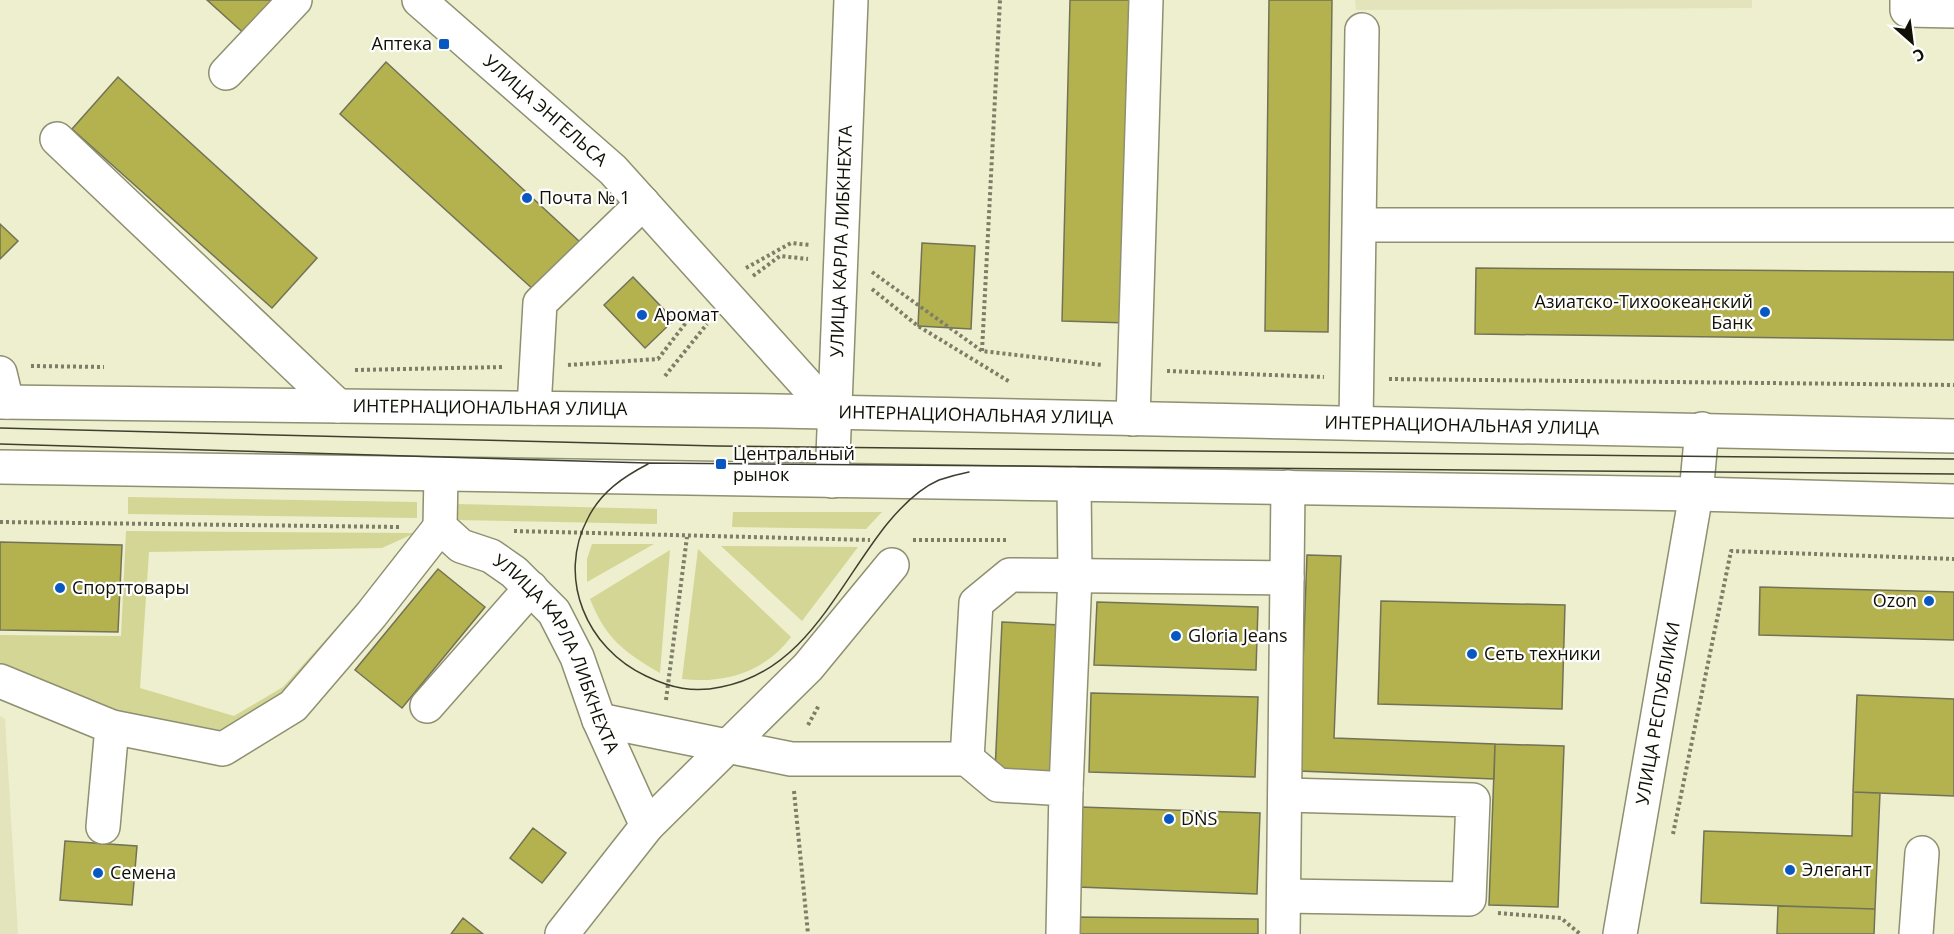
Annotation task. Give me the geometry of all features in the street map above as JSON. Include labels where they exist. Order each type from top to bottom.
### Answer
[{"type":"main road","points":[[226,73],[295,0]]},
{"type":"main road","name":"УЛИЦА ЭНГЕЛЬСА","points":[[419,0],[613,170],[833,414]]},
{"type":"main road","name":"УЛИЦА КАРЛА ЛИБКНЕХТА","points":[[832,481],[850,0]]},
{"type":"main road","points":[[1133,420],[1146,0]]},
{"type":"main road","points":[[1907,0],[1907,10],[1954,11]]},
{"type":"main road","points":[[1356,423],[1362,30]]},
{"type":"main road","points":[[57,139],[338,406]]},
{"type":"main road","points":[[534,408],[540,303],[643,203]]},
{"type":"main road","points":[[1360,225],[1954,225]]},
{"type":"main road","name":"ИНТЕРНАЦИОНАЛЬНАЯ УЛИЦА","points":[[7,386],[338,406],[1702,429],[1954,436]]},
{"type":"main road","name":"УЛИЦА РЕСПУБЛИКИ","points":[[1620,934],[1696,494],[1702,429]]},
{"type":"main road","points":[[0,467],[1696,494],[1954,501]]},
{"type":"main road","points":[[0,681],[112,727],[223,749],[293,706],[371,615],[440,527],[441,474]]},
{"type":"main road","points":[[1063,934],[1066,789],[1075,576],[1074,484]]},
{"type":"main road","points":[[1283,934],[1288,487]]},
{"type":"main road","name":"УЛИЦА КАРЛА ЛИБКНЕХТА","points":[[440,527],[461,546],[491,556],[531,588],[554,612],[573,648],[598,720],[647,826]]},
{"type":"main road","points":[[562,934],[647,826],[808,667],[892,548]]},
{"type":"main road","points":[[967,759],[976,603],[1010,575],[1287,578]]},
{"type":"main road","points":[[427,706],[531,588]]},
{"type":"main road","points":[[598,720],[728,744],[791,759],[967,759],[998,785],[1066,789]]},
{"type":"main road","points":[[103,827],[112,727]]},
{"type":"main road","points":[[1284,896],[1468,899],[1473,800],[1285,795]]},
{"type":"main road","points":[[1916,934],[1922,853]]},
{"type":"path","points":[[982,351],[1000,0]]},
{"type":"path","points":[[302,372],[537,366],[658,359],[721,290],[790,243],[840,255],[982,351],[1135,369],[1356,379],[1954,385]]},
{"type":"path","points":[[662,380],[721,290],[780,256],[840,255],[918,326],[1020,388]]},
{"type":"path","points":[[7,386],[116,368]]},
{"type":"path","points":[[0,522],[440,527]]},
{"type":"path","points":[[511,531],[892,548],[1015,540]]},
{"type":"path","points":[[1673,836],[1731,550],[1954,559]]},
{"type":"path","points":[[1468,899],[1488,912],[1561,918],[1580,934]]},
{"type":"shaded area","points":[[1355,0],[1752,0],[1752,8],[1356,10]]},
{"type":"shaded area","points":[[128,497],[417,502],[417,518],[128,514]]},
{"type":"shaded area","points":[[456,504],[657,509],[657,524],[456,520]]},
{"type":"shaded area","points":[[733,512],[882,512],[866,529],[732,527]]},
{"type":"shaded area","points":[[126,531],[415,533],[382,548],[149,552],[140,688],[234,716],[283,687],[376,584],[287,691],[236,722],[220,730],[207,733],[116,717],[0,670],[0,635],[121,636]]},
{"type":"shaded area","points":[[592,544],[654,544],[587,582],[587,559]]},
{"type":"shaded area","points":[[721,546],[858,547],[802,621]]},
{"type":"shaded area","points":[[698,549],[791,637],[769,659],[742,673],[713,679],[682,679]]},
{"type":"shaded area","points":[[670,550],[660,673],[626,651],[618,643],[596,613],[590,599]]},
{"type":"shaded area","points":[[0,716],[5,719],[18,934],[0,934]]},
{"type":"building","points":[[207,0],[283,0],[249,38]]},
{"type":"building","points":[[1070,0],[1136,0],[1127,323],[1062,321]]},
{"type":"building","points":[[1269,0],[1332,0],[1328,332],[1265,331]]},
{"type":"building","points":[[386,62],[580,242],[535,291],[340,114]]},
{"type":"building","points":[[118,77],[317,258],[272,308],[72,129]]},
{"type":"building","points":[[0,224],[18,241],[0,259]]},
{"type":"building","points":[[922,243],[975,246],[971,329],[918,326]]},
{"type":"building","points":[[1476,268],[1954,272],[1954,340],[1475,334]]},
{"type":"building","name":"Аромат","points":[[633,277],[674,320],[645,348],[604,305]]},
{"type":"building","name":"Спорттовары","points":[[0,542],[122,545],[118,632],[0,630]]},
{"type":"building","points":[[1307,555],[1341,556],[1334,738],[1495,744],[1494,779],[1299,771]]},
{"type":"building","points":[[438,569],[485,607],[402,708],[355,670]]},
{"type":"building","points":[[1760,587],[1954,592],[1954,640],[1759,635]]},
{"type":"building","name":"Сеть техники","points":[[1381,601],[1565,605],[1562,709],[1378,704]]},
{"type":"building","name":"Gloria Jeans","points":[[1097,602],[1258,607],[1256,670],[1094,665]]},
{"type":"building","points":[[1002,622],[1060,625],[1052,773],[995,771]]},
{"type":"building","points":[[1091,693],[1258,697],[1255,777],[1089,772]]},
{"type":"building","points":[[1857,695],[1954,699],[1954,796],[1853,792]]},
{"type":"building","points":[[1495,744],[1564,746],[1558,907],[1489,905]]},
{"type":"building","name":"Элегант","points":[[1853,792],[1880,793],[1875,909],[1701,903],[1704,831],[1852,836]]},
{"type":"building","points":[[1080,807],[1260,813],[1257,894],[1078,887]]},
{"type":"building","points":[[533,828],[566,853],[542,883],[510,858]]},
{"type":"building","name":"Семена","points":[[65,841],[137,846],[132,905],[60,900]]},
{"type":"building","points":[[1778,906],[1875,909],[1874,934],[1777,934]]},
{"type":"building","points":[[1073,917],[1258,919],[1258,934],[1073,934]]},
{"type":"building","points":[[463,918],[483,934],[451,934]]},
{"type":"tram line","points":[[0,428],[717,446],[1954,459]]},
{"type":"tram line","points":[[0,444],[648,463],[1954,474]]},
{"type":"tram line","points":[[648,464],[614,486],[593,509],[579,541],[575,564],[577,587],[583,609],[593,630],[625,664],[664,684],[701,690],[751,678],[776,663],[818,622],[869,548],[904,505],[931,484],[969,472]]},
{"type":"place","name":"Аптека","points":[[444,44]]},
{"type":"place","name":"Почта № 1","points":[[527,198]]},
{"type":"place","name":"Азиатско-Тихоокеанский Банк","points":[[1765,312]]},
{"type":"place","name":"Аромат","points":[[642,315]]},
{"type":"place","name":"Центральный рынок","points":[[721,464]]},
{"type":"place","name":"Спорттовары","points":[[60,588]]},
{"type":"place","name":"Ozon","points":[[1929,601]]},
{"type":"place","name":"Gloria Jeans","points":[[1176,636]]},
{"type":"place","name":"Сеть техники","points":[[1472,654]]},
{"type":"place","name":"DNS","points":[[1169,819]]},
{"type":"place","name":"Элегант","points":[[1790,870]]},
{"type":"place","name":"Семена","points":[[98,873]]}]
